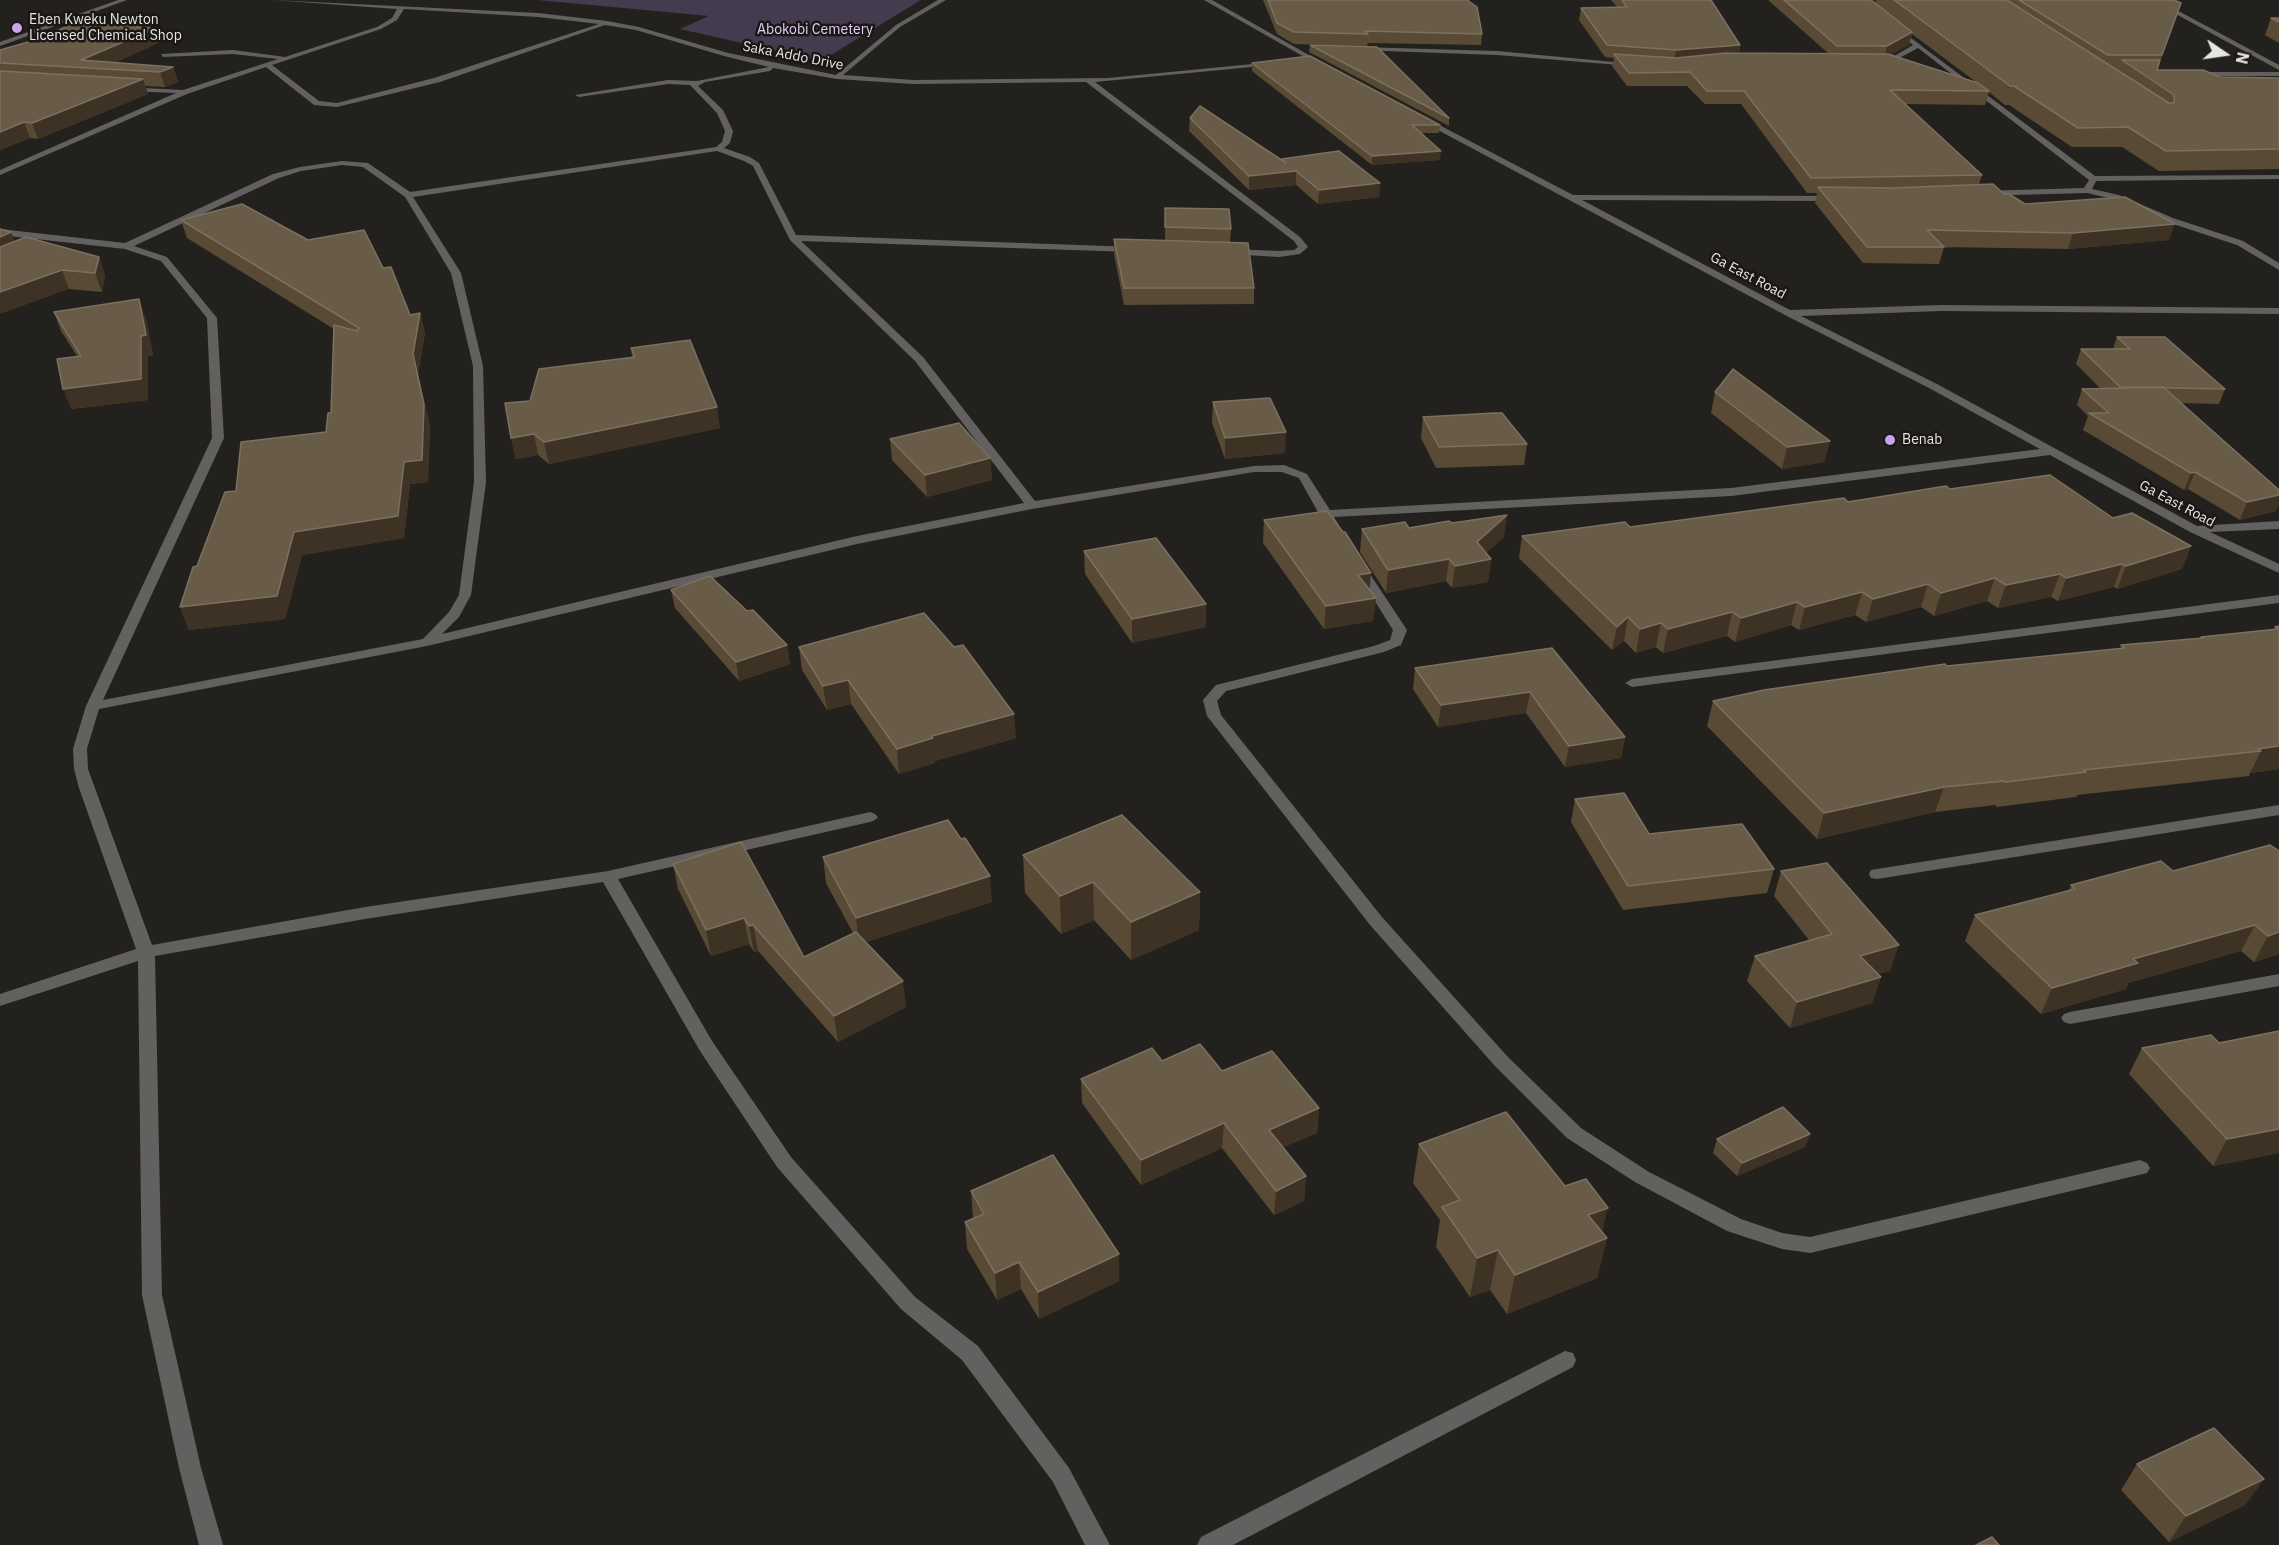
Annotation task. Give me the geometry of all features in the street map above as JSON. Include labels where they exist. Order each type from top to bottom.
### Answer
[{"type":"street","points":[[0,44],[124,0]]},
{"type":"street","name":"Saka Addo Drive","points":[[275,0],[538,15],[607,23],[637,28],[726,55],[778,67],[837,77],[913,82],[1089,81],[1275,63]]},
{"type":"street","points":[[837,77],[898,26],[943,0]]},
{"type":"street","points":[[1208,0],[1332,70]]},
{"type":"street","points":[[2153,0],[2279,68]]},
{"type":"street","points":[[0,173],[184,92],[379,28],[395,19],[401,8]]},
{"type":"street","points":[[267,65],[317,103],[338,105],[437,80],[607,23]]},
{"type":"street","points":[[1892,26],[2093,179],[2279,177]]},
{"type":"street","points":[[1886,63],[1917,46]]},
{"type":"street","points":[[1294,48],[1305,48]]},
{"type":"street","points":[[1352,49],[1497,53],[1634,64]]},
{"type":"street","points":[[163,55],[233,52],[274,56],[282,58],[280,60]]},
{"type":"street","points":[[1299,61],[1311,59]]},
{"type":"street","points":[[1875,63],[1897,66]]},
{"type":"street","points":[[579,95],[668,82],[697,83],[778,67]]},
{"type":"street","points":[[2184,74],[2279,74]]},
{"type":"street","points":[[1089,81],[1297,239],[1303,247],[1297,252],[1279,254],[1220,252]]},
{"type":"street","points":[[697,83],[693,86],[720,112],[729,131],[726,143],[718,149]]},
{"type":"street","points":[[1949,83],[1980,93]]},
{"type":"street","points":[[115,88],[184,92]]},
{"type":"street","name":"Ga East Road","points":[[1415,114],[2053,451],[2194,529],[2279,570]]},
{"type":"street","points":[[408,195],[718,149],[747,159],[756,165],[793,238],[919,359],[1032,505]]},
{"type":"street","points":[[126,246],[276,176],[300,169],[342,163],[365,165],[408,195],[456,273],[478,366],[480,482],[465,595],[454,614],[427,642]]},
{"type":"street","points":[[2087,190],[2093,179]]},
{"type":"street","points":[[1970,195],[2087,190],[2115,197],[2170,220],[2240,243],[2279,267]]},
{"type":"street","points":[[1573,197],[1842,198]]},
{"type":"street","points":[[0,232],[126,246],[164,258],[212,318],[218,438],[93,706],[80,749],[81,769],[146,952],[152,1295],[190,1468],[211,1545]]},
{"type":"street","points":[[39,246],[59,237]]},
{"type":"street","points":[[793,238],[1137,249]]},
{"type":"street","points":[[1788,313],[1964,308],[2279,311]]},
{"type":"street","points":[[1325,514],[1731,492],[2053,451]]},
{"type":"street","points":[[93,706],[427,642],[857,540],[1032,505],[1254,469],[1284,468],[1303,476],[1400,630],[1396,642],[1379,649],[1221,688],[1210,700],[1214,716],[1376,921],[1501,1061],[1574,1133],[1642,1177],[1734,1225],[1782,1241],[1810,1245],[2140,1168]]},
{"type":"street","points":[[2194,529],[2279,525]]},
{"type":"street","points":[[1632,683],[2279,599]]},
{"type":"street","points":[[1877,874],[2279,810]]},
{"type":"street","points":[[0,1000],[146,952],[364,913],[608,876],[870,817]]},
{"type":"street","points":[[608,876],[705,1046],[784,1162],[908,1303],[970,1353],[1061,1475],[1098,1545]]},
{"type":"street","points":[[2070,1018],[2279,980]]},
{"type":"street","points":[[1209,1545],[1565,1360]]},
{"type":"green space","name":"Abokobi Cemetery","points":[[537,0],[921,0],[821,61],[680,29],[709,16]]},
{"type":"building","points":[[1268,0],[1467,0],[1477,7],[1482,34],[1294,32],[1277,23]]},
{"type":"building","points":[[1622,0],[1711,0],[1740,45],[1676,50],[1607,45],[1581,8],[1627,7]]},
{"type":"building","points":[[1784,0],[1871,0],[1912,32],[1887,46],[1837,46]]},
{"type":"building","points":[[1894,0],[2007,0],[2169,103],[2174,103],[2174,95],[2122,60],[2160,60],[2157,70],[2203,70],[2220,77],[2279,78],[2279,149],[2166,151],[2128,127],[2078,128],[2014,86],[2010,86]]},
{"type":"building","points":[[2019,0],[2174,0],[2181,3],[2162,55],[2108,55]]},
{"type":"building","points":[[76,23],[156,28],[81,60],[173,67],[160,72],[0,63],[0,50],[28,42]]},
{"type":"building","points":[[1310,45],[1377,47],[1449,118]]},
{"type":"building","points":[[1726,53],[1888,54],[1978,83],[1989,91],[1890,90],[1982,175],[1811,178],[1744,91],[1707,91],[1690,72],[1629,73],[1614,54],[1676,58]]},
{"type":"building","points":[[1310,56],[1440,125],[1412,125],[1441,151],[1372,156],[1252,63]]},
{"type":"building","points":[[0,71],[143,79],[32,123],[24,122],[0,132]]},
{"type":"building","points":[[1200,106],[1286,163],[1282,159],[1339,151],[1380,183],[1319,190],[1296,171],[1249,176],[1190,118]]},
{"type":"building","points":[[1993,184],[2004,194],[2009,194],[2025,204],[2125,197],[2175,224],[2073,233],[1927,230],[1944,247],[1867,247],[1818,187],[1893,188]]},
{"type":"building","points":[[242,204],[308,240],[364,230],[383,268],[391,267],[410,315],[420,313],[413,354],[424,405],[422,460],[404,462],[398,516],[294,532],[277,596],[180,607],[193,567],[197,566],[225,492],[236,491],[241,442],[326,432],[328,413],[331,413],[334,325],[357,331],[359,328],[181,220]]},
{"type":"building","points":[[1165,208],[1229,209],[1231,229],[1165,227]]},
{"type":"building","points":[[0,229],[11,232],[0,237]]},
{"type":"building","points":[[26,237],[99,257],[95,273],[62,270],[0,292],[0,247]]},
{"type":"building","points":[[1114,239],[1248,243],[1254,288],[1124,288]]},
{"type":"building","points":[[139,299],[146,335],[141,336],[141,379],[63,389],[57,359],[81,356],[54,312]]},
{"type":"building","points":[[2117,337],[2165,337],[2225,389],[2120,387],[2081,349],[2130,349]]},
{"type":"building","points":[[690,340],[717,407],[544,442],[534,434],[511,438],[505,403],[530,401],[539,369],[635,357],[631,348]]},
{"type":"building","points":[[1733,369],[1830,441],[1787,447],[1715,392]]},
{"type":"building","points":[[2163,387],[2279,490],[2279,495],[2247,502],[2195,472],[2191,473],[2089,413],[2109,413],[2082,389]]},
{"type":"building","points":[[1270,398],[1286,432],[1225,438],[1213,402]]},
{"type":"building","points":[[1502,413],[1527,444],[1439,447],[1423,417]]},
{"type":"building","points":[[959,423],[990,458],[925,475],[890,439]]},
{"type":"building","points":[[2050,475],[2113,518],[2132,513],[2191,546],[2126,566],[2122,564],[2066,578],[2060,574],[2006,585],[1995,578],[1941,593],[1928,584],[1873,599],[1862,592],[1805,607],[1797,602],[1741,618],[1732,612],[1668,629],[1661,623],[1640,629],[1628,617],[1617,627],[1522,536],[1625,522],[1630,527],[1844,498],[1848,502],[1946,486],[1950,489]]},
{"type":"building","points":[[1327,511],[1345,532],[1371,573],[1358,575],[1376,598],[1326,606],[1264,520]]},
{"type":"building","points":[[1507,515],[1477,542],[1491,559],[1455,566],[1449,559],[1388,570],[1362,529],[1405,522],[1409,528]]},
{"type":"building","points":[[1156,538],[1206,604],[1132,619],[1084,551]]},
{"type":"building","points":[[710,576],[747,611],[753,610],[787,645],[736,662],[671,590]]},
{"type":"building","points":[[924,613],[954,647],[963,645],[1014,714],[932,736],[933,738],[897,749],[848,680],[823,686],[799,647]]},
{"type":"building","points":[[2279,626],[2279,746],[2258,749],[2261,751],[2083,770],[2086,772],[2006,782],[1944,787],[1824,813],[1713,701],[1764,690],[1945,664],[1947,666],[2125,648],[2121,645],[2278,629],[2275,627]]},
{"type":"building","points":[[1552,648],[1625,737],[1569,746],[1530,692],[1441,705],[1415,668]]},
{"type":"building","points":[[1624,793],[1649,834],[1742,824],[1774,869],[1628,886],[1575,799]]},
{"type":"building","points":[[1122,815],[1200,892],[1131,922],[1093,882],[1060,896],[1023,855]]},
{"type":"building","points":[[948,820],[961,839],[965,838],[990,876],[856,918],[823,857]]},
{"type":"building","points":[[741,842],[804,957],[856,932],[903,981],[834,1016],[753,925],[749,926],[744,918],[706,930],[673,864]]},
{"type":"building","points":[[2270,845],[2279,851],[2279,932],[2268,936],[2255,925],[2133,959],[2138,963],[2052,988],[1975,915],[2075,889],[2071,885],[2161,861],[2173,871]]},
{"type":"building","points":[[1827,863],[1899,945],[1860,956],[1881,977],[1797,1002],[1755,956],[1832,934],[1781,871]]},
{"type":"building","points":[[2279,1031],[2279,1129],[2227,1139],[2142,1048],[2211,1035],[2219,1043]]},
{"type":"building","points":[[1200,1044],[1222,1071],[1272,1051],[1319,1108],[1269,1130],[1306,1176],[1276,1191],[1224,1123],[1141,1160],[1081,1079],[1152,1048],[1162,1061]]},
{"type":"building","points":[[1783,1107],[1810,1134],[1742,1163],[1717,1139]]},
{"type":"building","points":[[1506,1112],[1565,1186],[1586,1179],[1608,1208],[1588,1215],[1607,1238],[1515,1275],[1498,1250],[1477,1258],[1442,1207],[1460,1200],[1419,1144]]},
{"type":"building","points":[[1053,1155],[1119,1254],[1038,1292],[1019,1262],[995,1273],[965,1222],[984,1214],[971,1191]]},
{"type":"building","points":[[2214,1428],[2264,1479],[2186,1516],[2137,1464]]},
{"type":"building","points":[[1992,1537],[1999,1545],[1976,1545]]},
{"type":"place","name":"Eben Kweku Newton Licensed Chemical Shop","points":[[17,28]]},
{"type":"place","name":"Benab","points":[[1890,440]]}]
